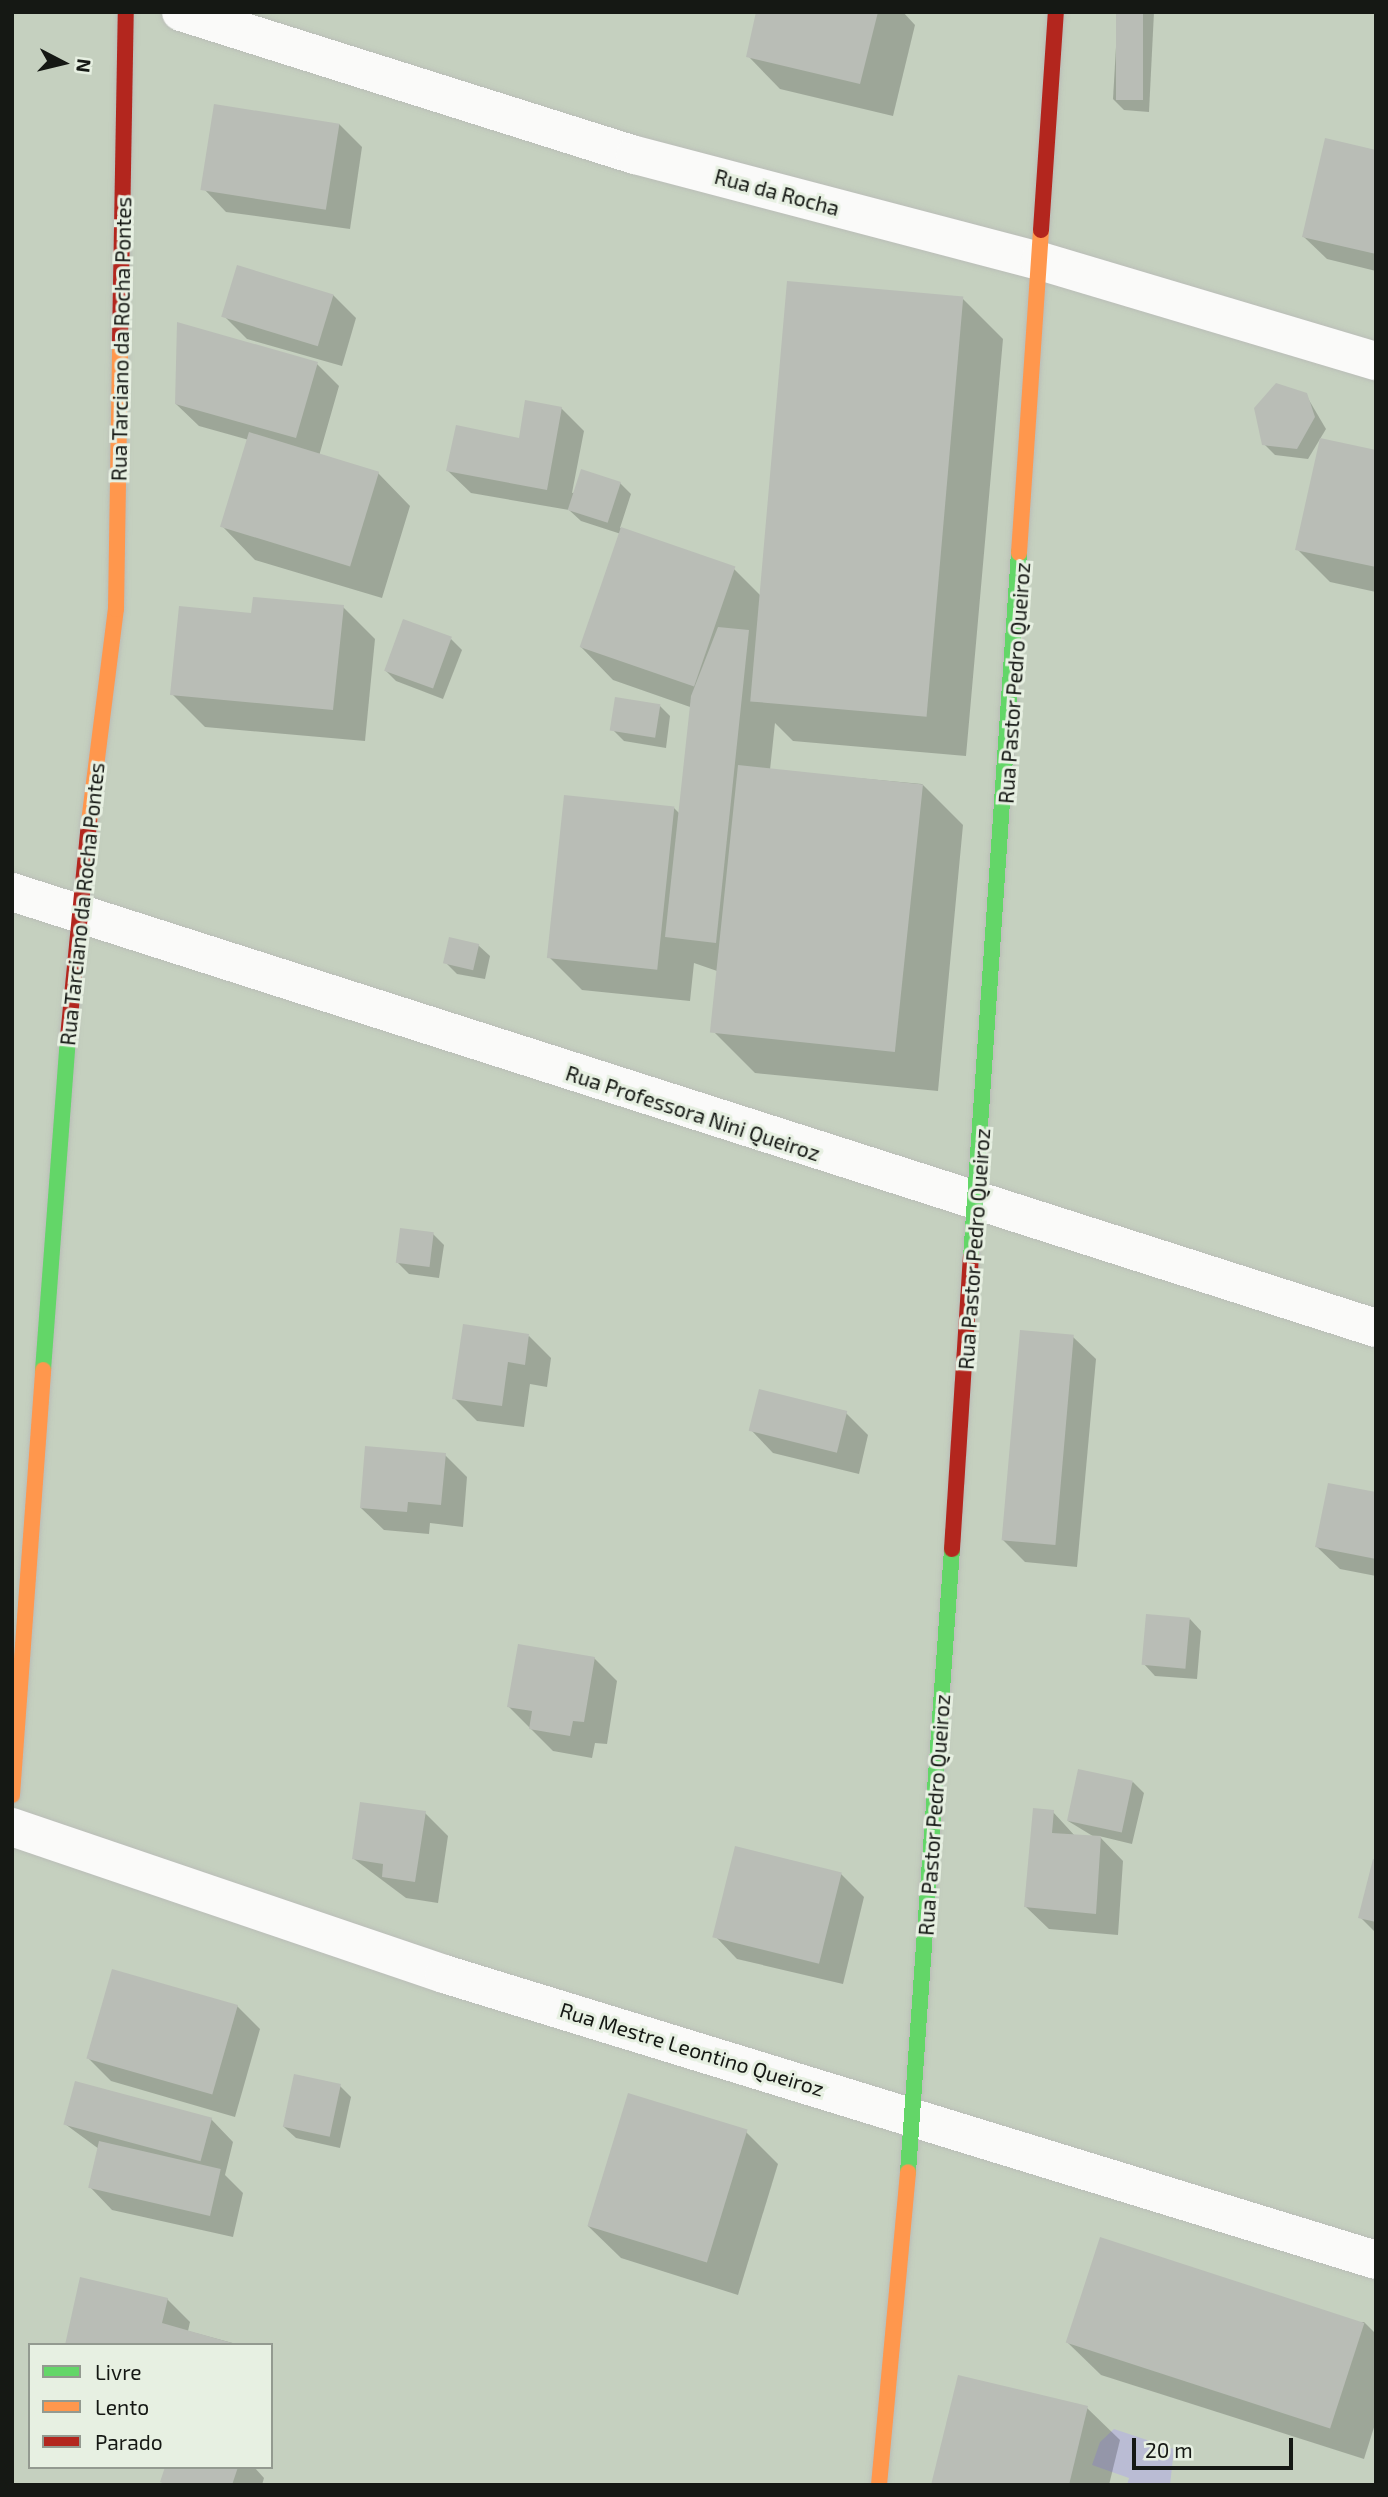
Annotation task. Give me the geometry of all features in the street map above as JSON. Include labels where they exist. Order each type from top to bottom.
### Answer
[{"type":"street","name":"Rua Tarciano da Rocha Pontes","points":[[12,1795],[77,913],[116,609],[127,12]]},
{"type":"street","name":"Rua da Rocha","points":[[181,12],[635,155],[1040,261],[1376,361]]},
{"type":"street","name":"Rua Pastor Pedro Queiroz","points":[[879,2485],[913,2116],[1056,12]]},
{"type":"street","name":"Rua Professora Nini Queiroz","points":[[12,892],[977,1205],[1376,1328]]},
{"type":"street","name":"Rua Mestre Leontino Queiroz","points":[[12,1827],[444,1974],[1376,2260]]},
{"type":"green space","points":[[12,12],[1376,12],[1376,2485],[12,2485]]},
{"type":"water","points":[[1114,2429],[1174,2449],[1170,2485],[1127,2485],[1129,2478],[1092,2465],[1100,2442]]},
{"type":"building","points":[[756,12],[878,12],[860,84],[746,57]]},
{"type":"building","points":[[1116,12],[1143,12],[1143,100],[1116,100]]},
{"type":"building","points":[[214,104],[339,124],[326,210],[200,190]]},
{"type":"building","points":[[1325,138],[1376,150],[1376,254],[1302,237]]},
{"type":"building","points":[[237,265],[334,295],[318,346],[221,317]]},
{"type":"building","points":[[787,281],[963,296],[927,717],[750,701]]},
{"type":"building","points":[[177,322],[318,362],[296,438],[175,404]]},
{"type":"building","points":[[1276,383],[1307,393],[1315,417],[1297,449],[1262,445],[1254,408]]},
{"type":"building","points":[[525,400],[562,407],[547,490],[446,471],[456,425],[519,438]]},
{"type":"building","points":[[249,432],[379,472],[350,566],[220,527]]},
{"type":"building","points":[[1320,438],[1376,450],[1376,567],[1295,550]]},
{"type":"building","points":[[581,469],[621,482],[608,523],[568,510]]},
{"type":"building","points":[[621,527],[735,566],[694,686],[580,647]]},
{"type":"building","points":[[253,597],[344,605],[333,710],[170,695],[179,606],[251,613]]},
{"type":"building","points":[[403,619],[452,637],[433,688],[384,671]]},
{"type":"building","points":[[718,627],[749,630],[716,943],[665,937],[691,696]]},
{"type":"building","points":[[615,697],[660,704],[655,738],[610,731]]},
{"type":"building","points":[[738,765],[923,784],[895,1052],[710,1033]]},
{"type":"building","points":[[564,795],[674,807],[657,970],[547,958]]},
{"type":"building","points":[[449,937],[479,944],[473,970],[443,963]]},
{"type":"building","points":[[400,1228],[434,1232],[429,1267],[396,1263]]},
{"type":"building","points":[[463,1324],[529,1334],[525,1365],[508,1362],[502,1406],[452,1399]]},
{"type":"building","points":[[1020,1330],[1074,1335],[1055,1545],[1002,1540]]},
{"type":"building","points":[[759,1389],[847,1411],[837,1453],[749,1431]]},
{"type":"building","points":[[365,1446],[446,1453],[441,1505],[408,1502],[407,1512],[360,1508]]},
{"type":"building","points":[[1328,1483],[1376,1492],[1376,1559],[1315,1547]]},
{"type":"building","points":[[1146,1614],[1190,1618],[1185,1669],[1142,1665]]},
{"type":"building","points":[[518,1644],[595,1657],[584,1722],[573,1721],[570,1736],[529,1729],[532,1711],[507,1707]]},
{"type":"building","points":[[1078,1769],[1133,1781],[1122,1832],[1067,1821]]},
{"type":"building","points":[[360,1802],[426,1811],[415,1882],[382,1877],[383,1864],[352,1859]]},
{"type":"building","points":[[1033,1808],[1054,1810],[1052,1833],[1101,1836],[1096,1914],[1024,1907]]},
{"type":"building","points":[[735,1846],[842,1873],[819,1964],[712,1937]]},
{"type":"building","points":[[1373,1859],[1376,1860],[1376,1922],[1358,1918]]},
{"type":"building","points":[[112,1969],[238,2005],[212,2095],[86,2058]]},
{"type":"building","points":[[294,2074],[341,2084],[330,2137],[283,2127]]},
{"type":"building","points":[[75,2081],[212,2118],[201,2161],[63,2124]]},
{"type":"building","points":[[628,2093],[748,2130],[707,2262],[587,2226]]},
{"type":"building","points":[[99,2141],[221,2169],[210,2216],[88,2188]]},
{"type":"building","points":[[1100,2237],[1364,2323],[1330,2428],[1066,2343]]},
{"type":"building","points":[[80,2277],[168,2298],[162,2323],[232,2343],[65,2343]]},
{"type":"building","points":[[958,2375],[1088,2406],[1069,2485],[931,2485]]},
{"type":"building","points":[[164,2469],[237,2469],[232,2485],[167,2485],[160,2482]]},
{"type":"traffic: fast","points":[[971,1258],[1019,553]]},
{"type":"traffic: fast","points":[[43,1370],[68,1037]]},
{"type":"traffic: fast","points":[[908,2172],[952,1549]]},
{"type":"traffic: slow","points":[[1019,553],[1041,230]]},
{"type":"traffic: slow","points":[[89,822],[116,609],[120,342]]},
{"type":"traffic: slow","points":[[12,1795],[43,1370]]},
{"type":"traffic: slow","points":[[879,2485],[908,2172]]},
{"type":"traffic: jam","points":[[120,342],[126,12]]},
{"type":"traffic: jam","points":[[1041,230],[1056,12]]},
{"type":"traffic: jam","points":[[68,1037],[89,822]]},
{"type":"traffic: jam","points":[[952,1549],[971,1258]]}]
